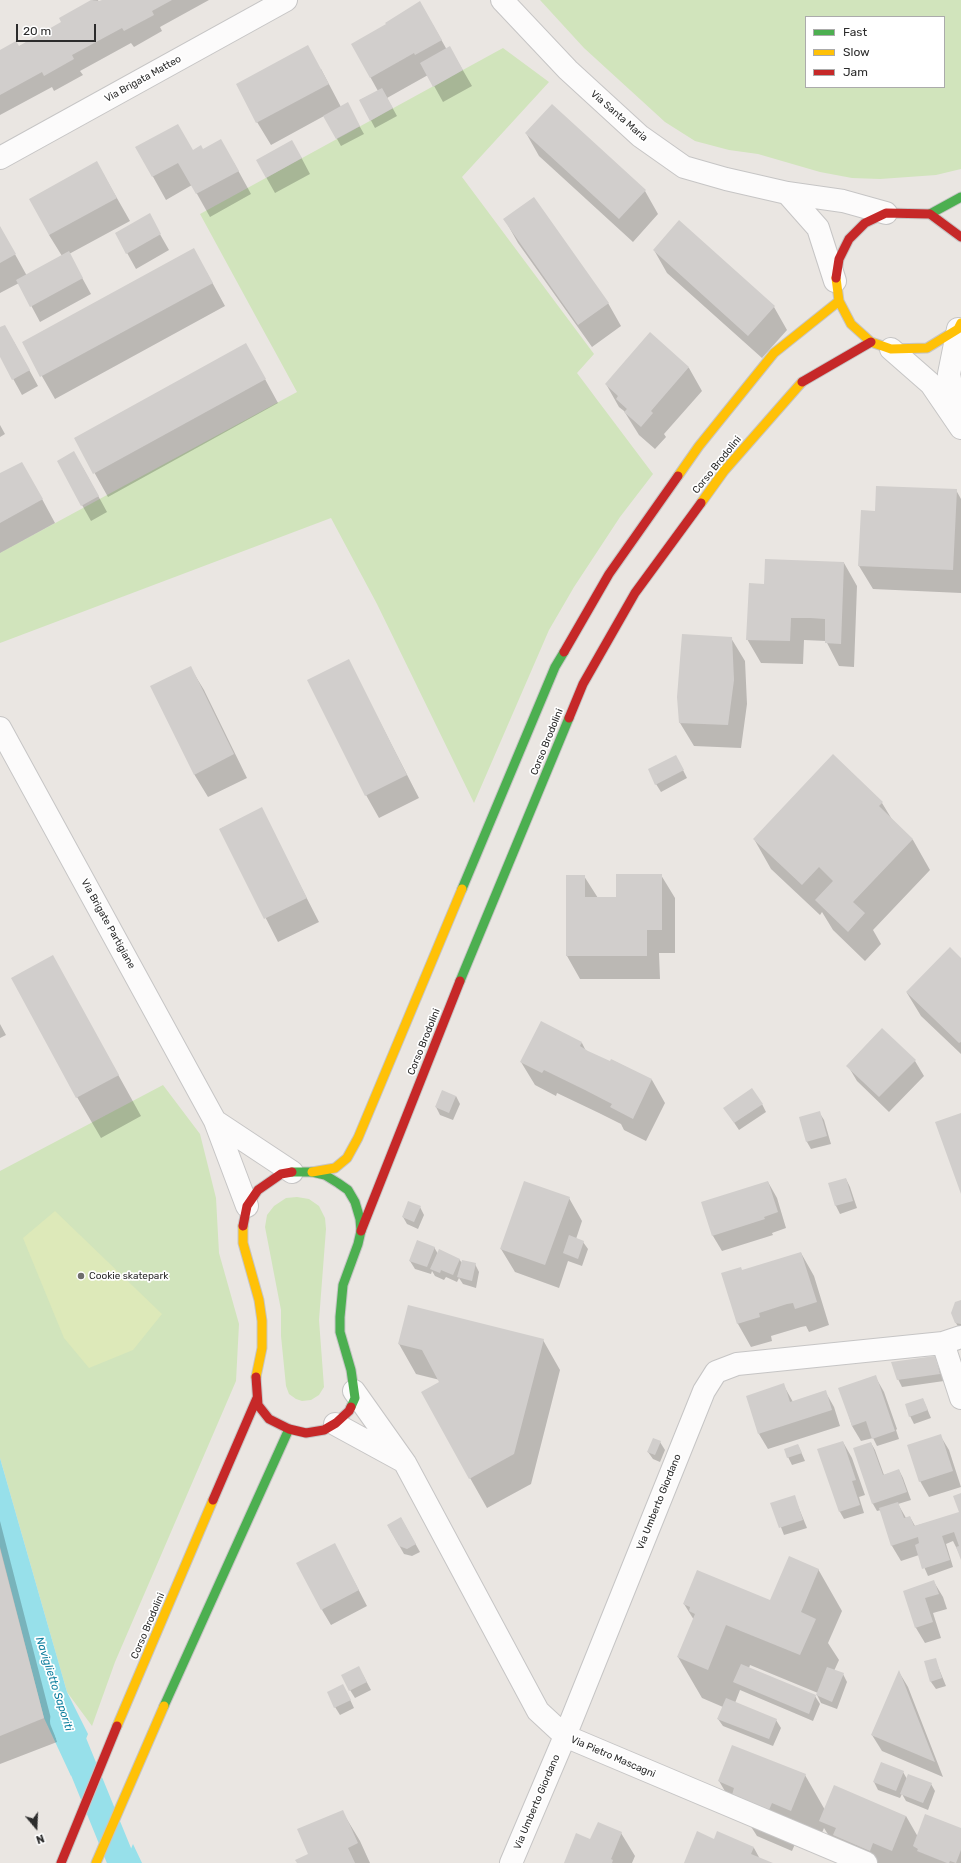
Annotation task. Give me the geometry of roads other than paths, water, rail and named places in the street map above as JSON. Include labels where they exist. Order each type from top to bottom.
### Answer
[{"type":"main road","points":[[959,326],[927,348],[891,349],[871,342],[851,324],[837,291],[839,259],[849,239],[865,223],[886,213],[930,214],[961,197]]},
{"type":"main road","points":[[930,214],[959,234],[961,237]]},
{"type":"main road","name":"Corso Brodolini","points":[[837,291],[774,353],[699,446],[609,574],[555,667],[358,1138],[347,1158],[334,1168],[281,1174],[258,1190],[247,1206],[243,1222],[243,1243],[259,1300],[262,1321],[262,1348],[256,1378],[257,1398],[258,1405],[268,1418],[289,1429],[306,1433],[324,1430],[335,1424],[349,1411],[355,1398],[351,1370],[340,1332],[343,1285],[358,1244],[361,1231],[454,995],[583,684],[635,593],[724,471],[804,379],[871,342]]},
{"type":"main road","name":"Corso Brodolini","points":[[302,1172],[325,1174],[348,1190],[355,1202],[360,1219],[361,1231]]},
{"type":"main road","name":"Corso Brodolini","points":[[60,1863],[106,1751],[257,1398]]},
{"type":"main road","points":[[96,1863],[123,1796],[289,1429]]},
{"type":"street","name":"Via Brigata Matteo","points":[[0,158],[286,0]]},
{"type":"street","name":"Via Santa Maria","points":[[502,0],[568,70],[634,131],[684,166],[787,193],[843,201],[886,213]]},
{"type":"street","points":[[787,193],[818,228],[837,291]]},
{"type":"street","points":[[959,326],[949,374],[960,427]]},
{"type":"street","points":[[891,349],[931,384],[960,427]]},
{"type":"street","name":"Via Brigate Partigiane","points":[[0,728],[215,1121],[247,1206]]},
{"type":"street","name":"Via Brigate Partigiane","points":[[215,1121],[302,1172]]},
{"type":"street","points":[[952,1340],[961,1398]]},
{"type":"street","name":"Via Umberto Giordano","points":[[511,1863],[565,1736],[704,1391],[716,1372],[737,1364],[952,1340]]},
{"type":"street","name":"Via Pietro Mascagni","points":[[354,1391],[406,1463],[538,1711],[565,1736],[866,1863]]},
{"type":"street","points":[[335,1424],[406,1463]]},
{"type":"water","points":[[0,1458],[67,1692],[88,1734],[71,1776],[44,1718],[0,1547]]},
{"type":"water","points":[[133,1844],[142,1863],[125,1863]]},
{"type":"waterway","name":"Naviglietto Saporiti","points":[[64,1721],[122,1863]]},
{"type":"place","name":"Cookie skatepark","points":[[81,1276]]}]
